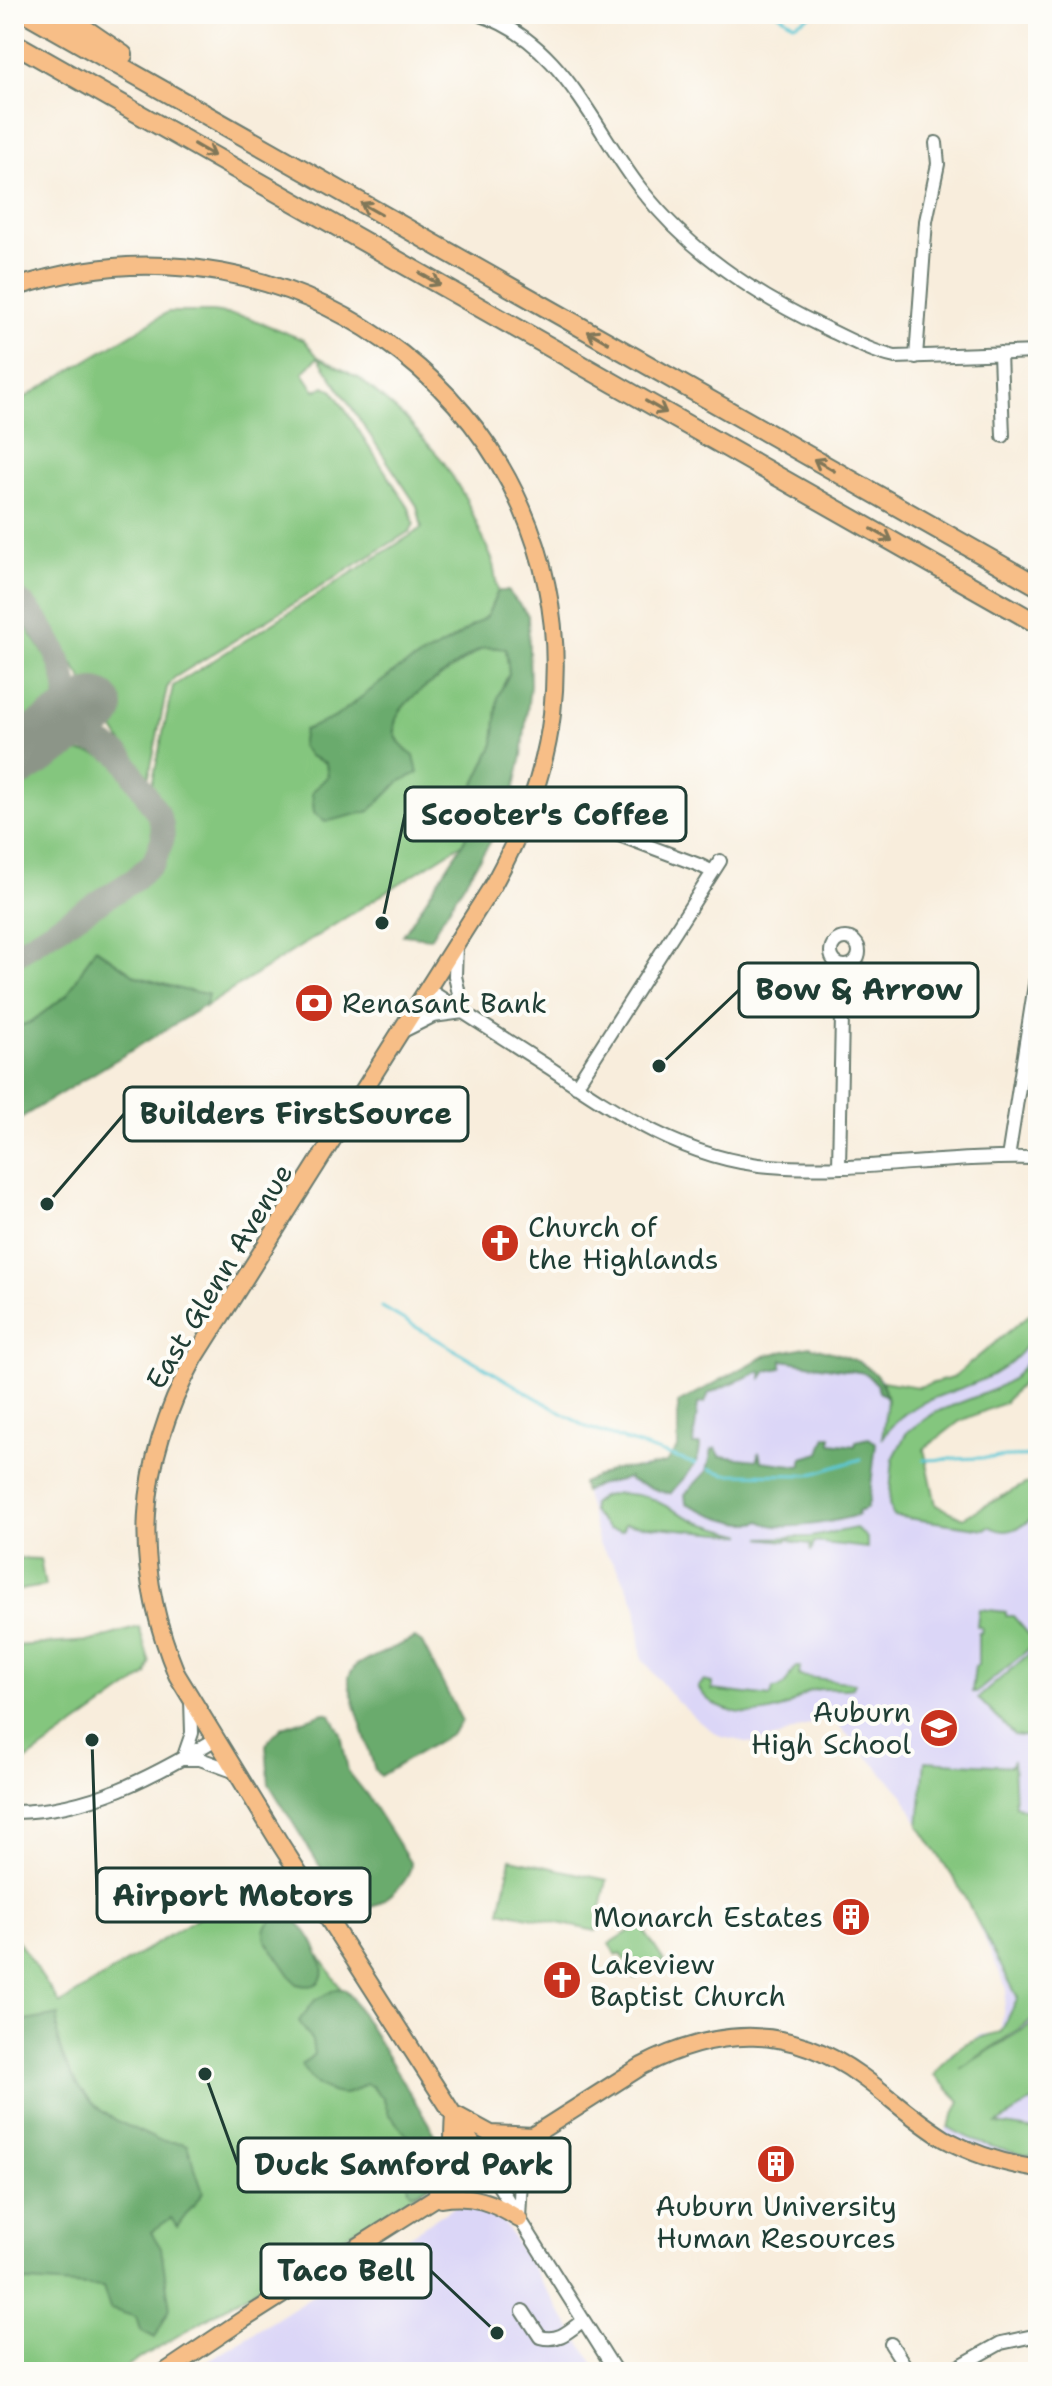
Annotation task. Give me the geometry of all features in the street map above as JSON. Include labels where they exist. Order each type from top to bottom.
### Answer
[{"type":"highway","points":[[28,14],[1038,586]]},
{"type":"highway","points":[[63,14],[200,111]]},
{"type":"highway","points":[[14,43],[1038,624]]},
{"type":"highway","points":[[14,53],[166,129]]},
{"type":"main road","name":"East Glenn Avenue","points":[[14,288],[73,272],[116,266],[179,266],[241,276],[304,295],[347,316],[396,348],[439,386],[470,421],[508,479],[527,521],[546,584],[553,627],[554,692],[545,756],[531,802],[505,863],[194,1359],[170,1407],[156,1448],[145,1521],[149,1585],[165,1646],[191,1700],[487,2167]]},
{"type":"main road","points":[[165,2372],[642,2066],[670,2051],[707,2040],[752,2036],[793,2042],[822,2053],[858,2074],[943,2137],[992,2159],[1038,2169]]},
{"type":"main road","points":[[431,2201],[449,2177],[454,2115],[491,2134],[535,2135]]},
{"type":"main road","points":[[431,2201],[458,2196],[478,2198],[519,2219]]},
{"type":"street","points":[[478,14],[528,38],[555,64],[656,209],[707,258],[772,302],[876,352],[916,357],[1038,352]]},
{"type":"street","points":[[916,357],[926,221],[938,164],[936,143]]},
{"type":"street","points":[[1000,353],[1003,436]]},
{"type":"street","points":[[531,802],[691,862],[716,866],[576,1086]]},
{"type":"street","points":[[456,942],[455,976],[463,1012]]},
{"type":"street","points":[[1008,1158],[1038,965]]},
{"type":"street","points":[[839,1167],[843,966]]},
{"type":"street","points":[[427,989],[634,1122],[680,1144],[726,1158],[768,1166],[839,1167],[1038,1158]]},
{"type":"street","points":[[398,1034],[433,1016],[463,1012]]},
{"type":"street","points":[[183,1759],[192,1733],[191,1700]]},
{"type":"street","points":[[14,1812],[75,1806],[106,1796],[183,1759],[216,1739]]},
{"type":"street","points":[[183,1759],[200,1759],[236,1772]]},
{"type":"street","points":[[519,2219],[522,2159],[535,2135]]},
{"type":"street","name":"East Glenn Avenue","points":[[487,2167],[616,2372]]},
{"type":"street","points":[[523,2311],[540,2337],[551,2340],[563,2336],[582,2321]]},
{"type":"street","points":[[949,2372],[1001,2343],[1038,2335]]},
{"type":"street","points":[[891,2344],[909,2372]]},
{"type":"shaded area","name":"Auburn High School","points":[[1038,1303],[1038,1365],[1004,1403],[960,1421],[924,1449],[936,1505],[963,1518],[1025,1484],[1038,1482],[1038,2169],[943,2137],[960,2101],[934,2075],[951,2053],[980,2035],[1000,2032],[1007,1989],[960,1886],[922,1831],[903,1795],[830,1716],[779,1737],[752,1743],[721,1737],[672,1696],[642,1659],[636,1606],[619,1570],[599,1544],[582,1483],[614,1469],[666,1464],[678,1447],[678,1403],[767,1355],[810,1346],[862,1362],[883,1381],[918,1387],[953,1378],[1030,1314]]},
{"type":"shaded area","points":[[459,2204],[496,2211],[599,2372],[191,2372]]},
{"type":"green space","points":[[168,312],[212,312],[247,317],[304,340],[318,357],[303,373],[315,391],[325,386],[333,391],[409,508],[414,524],[410,531],[174,678],[167,688],[149,776],[145,779],[37,607],[30,597],[14,588],[14,404]]},
{"type":"green space","points":[[318,357],[359,378],[406,419],[443,461],[466,499],[492,559],[498,591],[487,616],[334,718],[309,756],[326,763],[328,776],[370,811],[399,782],[403,748],[395,734],[396,716],[412,696],[483,648],[506,648],[509,674],[498,696],[494,744],[475,784],[480,807],[463,843],[205,1007],[207,994],[136,976],[96,948],[68,994],[31,1022],[14,1028],[14,964],[141,885],[163,863],[168,852],[169,829],[151,789],[173,686],[422,528],[417,506]]},
{"type":"green space","points":[[498,591],[508,591],[528,615],[530,685],[522,756],[509,812],[430,938],[403,935],[463,843],[480,807],[475,784],[494,744],[498,696],[509,674],[506,649],[487,648],[471,654],[421,690],[401,710],[395,721],[395,732],[401,744],[414,756],[418,773],[399,782],[370,811],[325,822],[314,813],[312,792],[328,776],[326,763],[309,756],[301,746],[304,730],[334,718],[398,669],[449,642],[487,616]]},
{"type":"green space","points":[[14,613],[51,668],[56,695],[51,708],[41,720],[14,737]]},
{"type":"green space","points":[[75,752],[106,758],[128,779],[153,821],[153,846],[138,869],[14,947],[14,785],[59,757]]},
{"type":"green space","points":[[95,948],[136,976],[208,994],[206,1005],[14,1122],[14,1028],[31,1022],[68,994]]},
{"type":"green space","points":[[1038,1303],[1037,1330],[1011,1362],[993,1375],[914,1407],[897,1420],[882,1439],[887,1400],[882,1381],[918,1387],[952,1378],[1030,1314]]},
{"type":"green space","points":[[810,1346],[846,1356],[867,1367],[882,1384],[886,1396],[879,1392],[877,1385],[865,1373],[782,1360],[782,1368],[767,1371],[762,1378],[761,1371],[709,1393],[705,1403],[698,1404],[693,1445],[700,1445],[697,1460],[671,1493],[630,1481],[629,1478],[597,1485],[584,1492],[582,1483],[614,1469],[666,1463],[678,1447],[678,1403],[767,1355]]},
{"type":"green space","points":[[1038,1350],[1038,1365],[1004,1403],[960,1421],[924,1449],[936,1505],[963,1518],[1025,1484],[1038,1482],[1038,1514],[1009,1531],[893,1516],[889,1504],[893,1459],[907,1432],[936,1412],[993,1390],[1013,1378]]},
{"type":"green space","points":[[826,1436],[831,1436],[831,1443],[855,1446],[856,1441],[869,1438],[876,1443],[869,1502],[858,1515],[808,1525],[780,1526],[761,1521],[734,1521],[686,1503],[685,1494],[707,1471],[712,1450],[716,1448],[720,1456],[757,1460],[759,1452],[761,1461],[800,1466],[802,1458],[820,1453]]},
{"type":"green space","points":[[618,1493],[646,1496],[698,1522],[744,1535],[625,1524],[622,1531],[608,1529],[592,1512],[592,1504],[601,1497]]},
{"type":"green space","points":[[856,1528],[867,1538],[867,1548],[814,1542],[811,1552],[810,1544],[789,1539],[761,1538],[811,1537]]},
{"type":"green space","points":[[14,1558],[40,1559],[45,1586],[14,1591]]},
{"type":"green space","points":[[979,1609],[1006,1612],[1006,1616],[1013,1616],[1036,1643],[976,1693],[972,1692],[975,1666],[978,1665],[978,1633],[982,1628],[977,1626]]},
{"type":"green space","points":[[139,1627],[150,1663],[147,1675],[14,1769],[14,1646],[91,1641]]},
{"type":"green space","points":[[415,1638],[422,1643],[462,1721],[452,1733],[380,1776],[375,1770],[349,1676],[356,1665]]},
{"type":"green space","points":[[1038,1646],[1038,1738],[1014,1735],[978,1698]]},
{"type":"green space","points":[[796,1667],[800,1667],[799,1676],[855,1683],[853,1688],[810,1691],[778,1710],[752,1714],[715,1705],[698,1687],[704,1681],[712,1683],[712,1690],[771,1697],[773,1689],[785,1684]]},
{"type":"green space","points":[[324,1713],[331,1715],[341,1734],[348,1771],[411,1864],[405,1880],[391,1895],[356,1913],[348,1910],[342,1902],[269,1784],[266,1745],[269,1740],[283,1727]]},
{"type":"green space","points":[[1013,1760],[1015,1805],[1038,1812],[1038,2016],[960,2069],[1038,2020],[1038,2097],[997,2124],[1038,2130],[1038,2157],[991,2146],[948,2127],[960,2101],[934,2075],[963,2045],[1001,2032],[1018,1998],[957,1883],[919,1826],[925,1761],[1011,1766]]},
{"type":"green space","points":[[511,1859],[607,1880],[596,1931],[500,1911]]},
{"type":"green space","points":[[267,1874],[441,2144],[444,2154],[429,2186],[117,2372],[14,2372],[14,1935],[60,2004]]},
{"type":"green space","points":[[289,1915],[307,1933],[321,1960],[323,1972],[320,1981],[311,1986],[296,1984],[266,1940],[267,1925]]},
{"type":"green space","points":[[636,1927],[643,1929],[664,1961],[635,1978],[629,1974],[621,1953],[616,1955],[609,1944]]},
{"type":"green space","points":[[336,1989],[344,1989],[350,1995],[441,2144],[443,2160],[440,2172],[418,2192],[411,2192],[408,2183],[421,2163],[413,2141],[389,2115],[383,2098],[366,2084],[346,2094],[330,2092],[313,2081],[302,2065],[314,2054],[312,2041],[299,2021],[315,2000]]},
{"type":"green space","points":[[59,2015],[57,2026],[61,2052],[88,2098],[125,2125],[157,2140],[187,2145],[203,2192],[177,2227],[171,2218],[151,2232],[161,2248],[170,2308],[155,2338],[140,2330],[136,2317],[110,2309],[103,2287],[14,2281],[14,2030],[26,2021]]},
{"type":"waterway","points":[[779,14],[794,24],[814,14]]},
{"type":"waterway","points":[[382,1307],[586,1427],[695,1464]]},
{"type":"waterway","points":[[924,1460],[1038,1456]]},
{"type":"waterway","points":[[709,1469],[725,1474],[809,1475],[861,1459]]},
{"type":"taxiway","points":[[14,597],[33,616],[51,643],[63,674],[65,705],[46,739]]},
{"type":"taxiway","points":[[14,955],[134,880],[154,862],[163,838],[158,814],[123,758],[96,742],[46,739]]},
{"type":"runway","points":[[14,759],[94,708]]},
{"type":"place","name":"Scooter's Coffee","points":[[382,923]]},
{"type":"place","name":"Renasant Bank","points":[[314,1003]]},
{"type":"place","name":"Bow & Arrow","points":[[659,1066]]},
{"type":"place","name":"Builders FirstSource","points":[[47,1204]]},
{"type":"place","name":"Church of the Highlands","points":[[500,1243]]},
{"type":"place","name":"Auburn High School","points":[[939,1728]]},
{"type":"place","name":"Airport Motors","points":[[92,1740]]},
{"type":"place","name":"Monarch Estates","points":[[851,1917]]},
{"type":"place","name":"Lakeview Baptist Church","points":[[562,1980]]},
{"type":"place","name":"Duck Samford Park","points":[[205,2074]]},
{"type":"place","name":"Auburn University Human Resources","points":[[776,2164]]},
{"type":"place","name":"Taco Bell","points":[[497,2333]]}]
